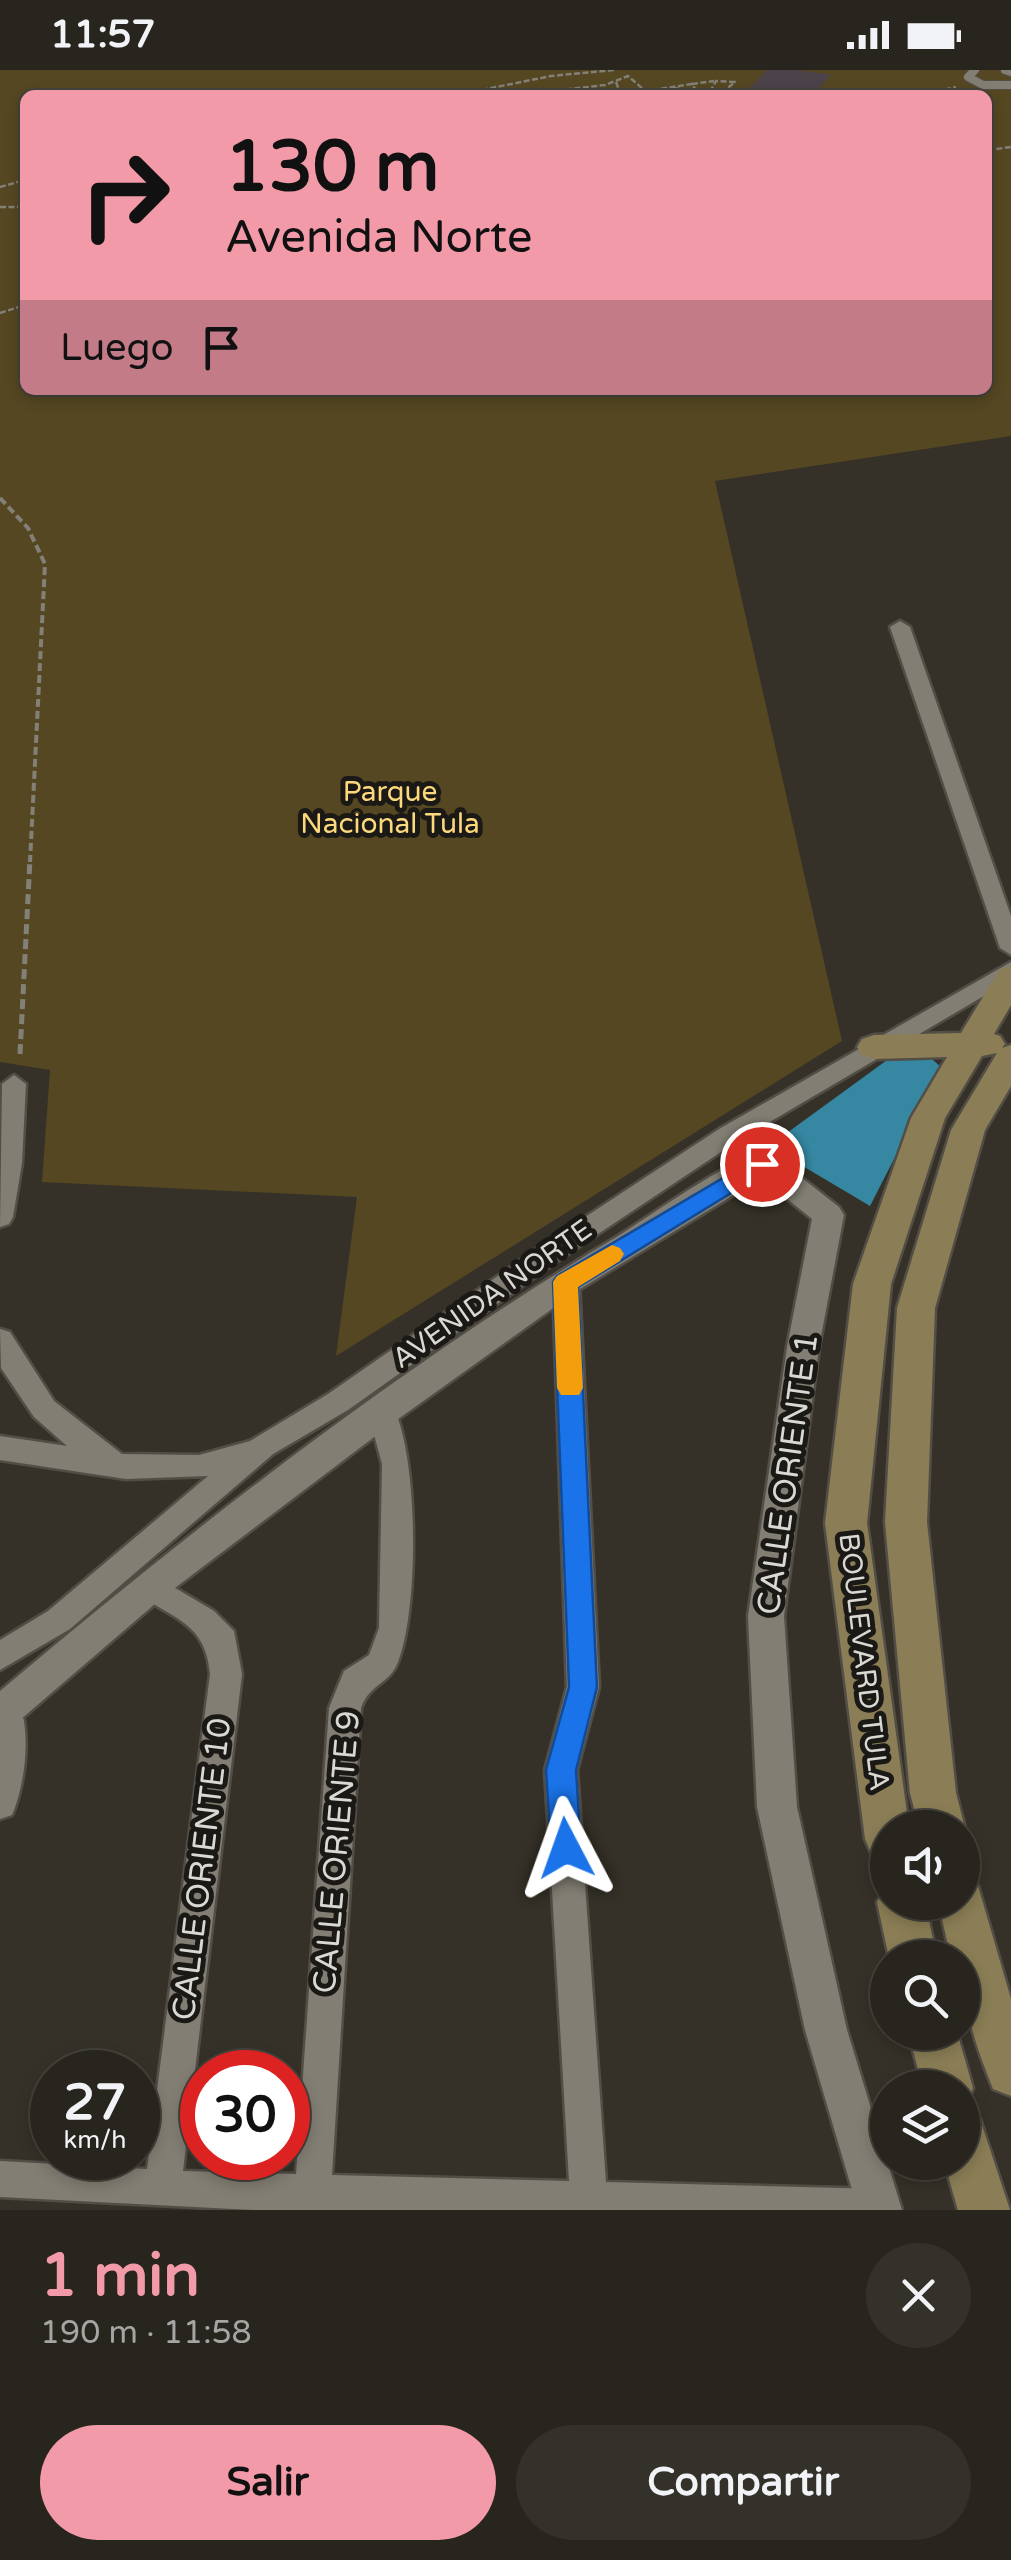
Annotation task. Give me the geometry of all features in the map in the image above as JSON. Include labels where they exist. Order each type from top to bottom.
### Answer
[{"type":"main road","name":"BOULEVARD TULA","points":[[884,1810],[846,1524],[872,1284],[928,1118],[1011,973]]},
{"type":"main road","points":[[874,1046],[971,1044],[1010,1058]]},
{"type":"main road","name":"BOULEVARD TULA","points":[[938,1810],[906,1522],[916,1308],[968,1130],[1010,1058]]},
{"type":"main road","points":[[965,1920],[981,1984],[1011,2072]]},
{"type":"main road","points":[[975,2180],[984,2210]]},
{"type":"street","points":[[900,627],[1011,948]]},
{"type":"street","name":"AVENIDA NORTE","points":[[0,1656],[59,1620],[263,1446],[338,1402],[547,1254],[728,1135],[874,1046],[1011,973]]},
{"type":"street","points":[[0,1217],[9,1162],[14,1084]]},
{"type":"street","name":"CALLE ORIENTE 1","points":[[728,1135],[828,1215],[803,1347],[766,1616],[777,1807],[826,2030],[880,2209]]},
{"type":"street","name":"AVENIDA NORTE","points":[[4,1712],[150,1586],[382,1412],[566,1282],[762,1164]]},
{"type":"street","points":[[566,1282],[583,1687],[561,1770],[589,2200]]},
{"type":"street","points":[[0,1340],[29,1396],[80,1442],[126,1467]]},
{"type":"street","name":"CALLE ORIENTE 9","points":[[313,2191],[345,1708],[355,1681],[382,1664],[394,1628],[396,1464],[382,1412]]},
{"type":"street","points":[[0,1448],[126,1467],[199,1467],[263,1446]]},
{"type":"street","name":"CALLE ORIENTE 10","points":[[150,1586],[203,1620],[222,1641],[226,1674],[184,2196]]},
{"type":"street","points":[[0,1804],[8,1763],[4,1712]]},
{"type":"street","points":[[0,2179],[184,2196],[313,2191],[411,2202],[589,2200],[880,2209]]},
{"type":"lane","points":[[976,70],[968,77],[974,82],[1011,85]]},
{"type":"path","points":[[481,90],[551,76],[614,70]]},
{"type":"path","points":[[566,90],[616,82],[628,76],[635,79],[638,87],[648,90],[692,84],[695,90]]},
{"type":"path","points":[[711,90],[716,81],[735,82],[724,90]]},
{"type":"path","points":[[616,82],[619,90]]},
{"type":"path","points":[[941,90],[974,82]]},
{"type":"path","points":[[671,88],[684,90]]},
{"type":"path","points":[[0,498],[38,538],[45,564],[20,1054]]},
{"type":"green space","name":"Parque Nacional Tula","points":[[0,70],[1011,70],[1011,436],[715,481],[842,1041],[336,1356],[357,1197],[42,1182],[50,1070],[0,1062]]},
{"type":"water","points":[[925,1053],[941,1067],[870,1206],[769,1146],[894,1055]]},
{"type":"building","points":[[767,70],[831,75],[817,90],[748,90]]},
{"type":"slow traffic","points":[[570,1388],[566,1282],[612,1254]]},
{"type":"route","points":[[566,1848],[561,1770],[583,1687],[566,1282],[762,1164]]}]
